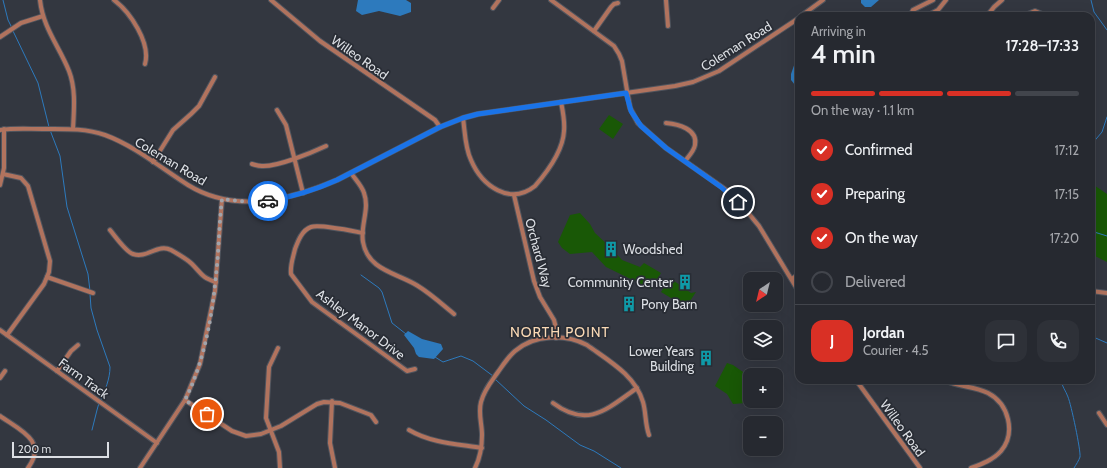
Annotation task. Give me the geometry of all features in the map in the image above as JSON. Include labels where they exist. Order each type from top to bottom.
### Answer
[{"type":"street","points":[[40,0],[48,32],[66,64],[71,79],[74,97],[73,129]]},
{"type":"street","points":[[114,0],[129,14],[137,28],[146,53],[145,64]]},
{"type":"street","name":"Willeo Road","points":[[270,0],[320,40],[435,120],[440,127]]},
{"type":"street","points":[[493,8],[499,0]]},
{"type":"street","points":[[666,0],[668,26]]},
{"type":"street","name":"Coleman Road","points":[[807,12],[823,0]]},
{"type":"street","points":[[912,12],[913,10],[933,0]]},
{"type":"street","points":[[934,12],[938,10],[946,0]]},
{"type":"street","points":[[990,12],[1002,0]]},
{"type":"street","points":[[553,1],[611,43],[617,50],[622,61],[626,93],[631,111],[638,123],[657,140],[725,190],[746,209],[759,226],[795,285]]},
{"type":"street","points":[[594,31],[610,7],[618,3]]},
{"type":"street","points":[[0,37],[21,23],[43,16]]},
{"type":"street","name":"Coleman Road","points":[[2,130],[73,129],[105,135],[120,142],[190,186],[205,193],[222,199],[240,202],[260,202],[303,193],[320,187],[440,127],[463,118],[478,114],[684,84],[710,75],[795,20]]},
{"type":"street","points":[[153,162],[173,130],[198,106],[215,77]]},
{"type":"street","points":[[463,118],[468,151],[475,168],[495,189],[514,195],[525,192],[535,186],[558,152],[562,142],[564,130],[561,102]]},
{"type":"street","points":[[277,110],[286,126],[303,193]]},
{"type":"street","points":[[666,123],[678,124],[694,136],[695,147],[685,161]]},
{"type":"street","points":[[0,185],[5,161],[2,130]]},
{"type":"street","points":[[252,164],[265,166],[295,158],[326,146]]},
{"type":"street","points":[[351,172],[364,193],[366,206],[363,242],[369,257],[387,272],[418,285],[454,314]]},
{"type":"street","points":[[3,174],[21,178],[28,186],[49,256],[50,267],[47,277],[7,335]]},
{"type":"street","name":"Orchard Way","points":[[514,195],[534,281],[540,297],[554,320],[556,338]]},
{"type":"street","points":[[140,468],[185,400],[200,364],[216,282],[222,199]]},
{"type":"street","name":"Ashley Manor Drive","points":[[363,233],[331,228],[311,227],[304,232],[297,243],[290,268],[292,274],[312,302],[407,370],[415,369]]},
{"type":"street","points":[[110,230],[132,254],[146,254],[165,248],[191,263],[201,276],[216,282]]},
{"type":"street","points":[[47,277],[93,293]]},
{"type":"street","points":[[1095,292],[1107,293]]},
{"type":"street","name":"Farm Track","points":[[0,330],[157,443]]},
{"type":"street","points":[[475,468],[482,448],[480,407],[482,397],[487,387],[509,358],[519,348],[536,339],[573,339],[587,345],[624,372],[638,388],[644,404],[646,428],[649,435]]},
{"type":"street","points":[[57,371],[71,351],[78,345]]},
{"type":"street","points":[[278,348],[270,362],[268,373],[266,418],[278,452],[280,468]]},
{"type":"street","points":[[0,378],[5,371]]},
{"type":"street","name":"Willeo Road","points":[[859,384],[920,468]]},
{"type":"street","points":[[954,384],[989,393],[1001,403],[1006,411],[1008,420],[1009,430],[1005,445],[995,457],[987,462],[971,468]]},
{"type":"street","points":[[553,403],[571,413],[591,415],[606,410],[638,388]]},
{"type":"street","points":[[185,400],[239,434],[254,436],[290,421],[317,404],[332,401],[371,415],[376,422]]},
{"type":"street","points":[[332,401],[330,442],[335,468]]},
{"type":"street","points":[[1099,413],[1107,425]]},
{"type":"street","points":[[0,416],[29,437],[34,444],[36,451],[35,457],[28,468]]},
{"type":"street","points":[[409,430],[430,440],[482,448]]},
{"type":"green space","points":[[609,115],[623,124],[613,139],[599,129]]},
{"type":"green space","points":[[1095,186],[1107,194],[1107,262],[1095,256]]},
{"type":"green space","points":[[580,213],[590,224],[595,233],[622,260],[640,267],[644,263],[661,273],[651,289],[606,267],[592,252],[570,254],[562,248],[558,242],[570,215]]},
{"type":"green space","points":[[670,278],[691,293],[696,292],[686,307],[661,292]]},
{"type":"green space","points":[[727,363],[733,365],[743,372],[743,403],[733,404],[727,394],[715,386]]},
{"type":"water","points":[[358,0],[406,0],[411,3],[411,12],[400,16],[379,11],[362,15],[356,11]]},
{"type":"water","points":[[861,0],[879,0],[871,7],[865,7],[861,3]]},
{"type":"water","points":[[795,62],[795,85],[791,80],[791,74]]},
{"type":"water","points":[[408,331],[422,339],[441,344],[443,349],[434,359],[419,357],[404,335]]},
{"type":"waterway","points":[[3,0],[8,20],[12,28]]},
{"type":"waterway","points":[[1091,0],[1094,12]]},
{"type":"waterway","points":[[1095,13],[1107,30]]},
{"type":"waterway","points":[[13,31],[38,83],[49,127]]},
{"type":"waterway","points":[[1095,140],[1102,132],[1107,117]]},
{"type":"waterway","points":[[50,130],[60,156],[67,207],[88,274],[90,291]]},
{"type":"waterway","points":[[1095,232],[1107,236]]},
{"type":"waterway","points":[[361,275],[379,288],[382,292],[392,323],[406,334]]},
{"type":"waterway","points":[[90,294],[91,308],[97,330],[110,367],[106,388],[101,400]]},
{"type":"waterway","points":[[1095,338],[1107,343]]},
{"type":"waterway","points":[[435,357],[443,362],[461,356],[473,361],[493,376]]},
{"type":"waterway","points":[[495,379],[524,406],[580,445],[594,451],[621,468]]},
{"type":"waterway","points":[[1062,384],[1069,401],[1079,446],[1080,457],[1074,468]]},
{"type":"waterway","points":[[92,430],[99,403]]},
{"type":"way so far","points":[[207,414],[185,400],[194,382],[200,364],[212,308],[217,274],[222,199],[249,202],[268,201]]},
{"type":"place","name":"Woodshed","points":[[611,249]]},
{"type":"place","name":"Community Center","points":[[685,282]]},
{"type":"place","name":"Pony Barn","points":[[629,304]]},
{"type":"place","name":"Lower Years Building","points":[[706,358]]},
{"type":"district","name":"NORTH POINT","points":[[560,332]]},
{"type":"route","points":[[268,201],[303,193],[337,180],[450,122],[463,118],[478,114],[626,93],[631,111],[636,121],[641,126],[666,148],[731,194],[738,202]]}]
